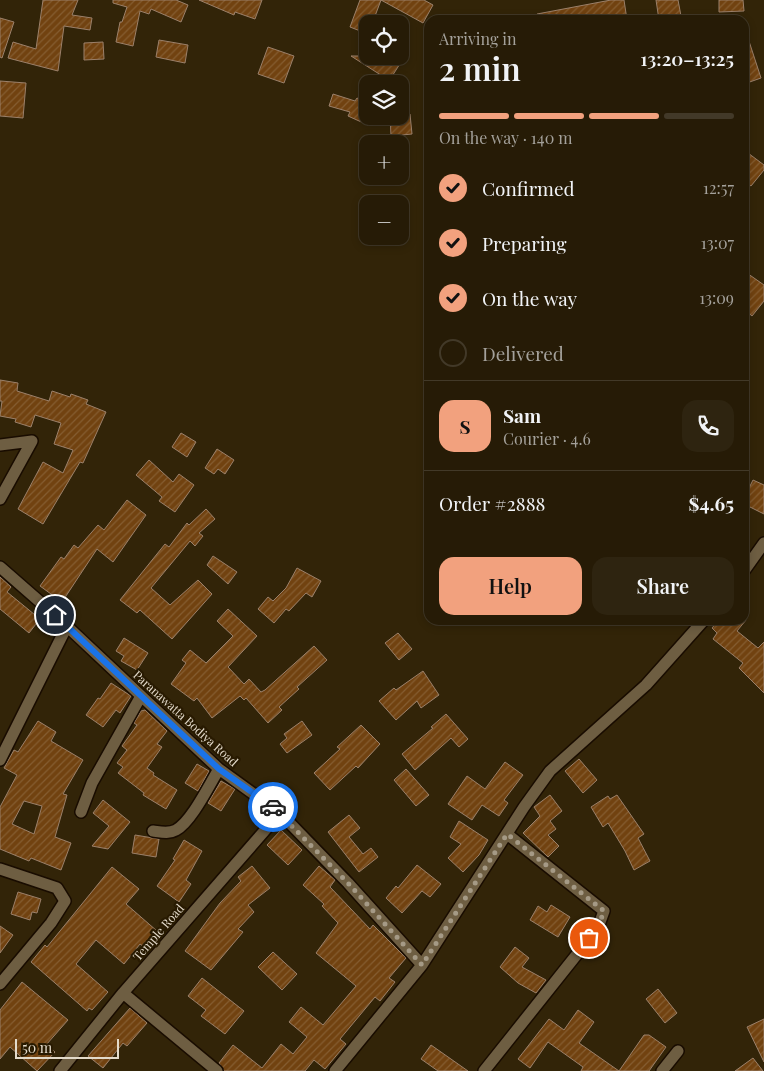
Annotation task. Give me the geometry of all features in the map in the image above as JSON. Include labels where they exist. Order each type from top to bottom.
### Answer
[{"type":"street","points":[[0,445],[32,442],[0,499]]},
{"type":"street","points":[[749,564],[764,543]]},
{"type":"street","name":"Paranawatta Bodiya Road","points":[[0,567],[67,626],[219,769],[280,813],[422,965]]},
{"type":"street","points":[[335,1071],[422,965],[550,771],[646,685],[700,625]]},
{"type":"street","points":[[0,760],[67,626]]},
{"type":"street","points":[[81,812],[92,784],[112,745],[141,696]]},
{"type":"street","points":[[153,830],[166,832],[175,830],[185,822],[219,769]]},
{"type":"street","name":"Temple Road","points":[[60,1071],[123,993],[280,813]]},
{"type":"street","points":[[484,1071],[578,953],[600,922],[604,911],[507,834]]},
{"type":"street","points":[[0,869],[57,888],[65,901],[51,923],[0,984]]},
{"type":"street","points":[[123,993],[217,1071]]},
{"type":"street","points":[[662,1071],[678,1052]]},
{"type":"building","points":[[43,0],[78,0],[72,15],[92,18],[90,30],[64,26],[58,71],[8,58],[13,42],[36,49]]},
{"type":"building","points":[[113,0],[176,0],[188,5],[181,22],[151,9],[149,14],[140,11],[133,46],[116,42],[120,22],[122,22],[127,7],[113,3]]},
{"type":"building","points":[[199,0],[262,0],[255,19],[235,12],[234,15]]},
{"type":"building","points":[[360,0],[381,0],[375,15],[359,15],[359,30],[350,27]]},
{"type":"building","points":[[381,0],[424,0],[433,5],[427,15],[424,15],[423,23]]},
{"type":"building","points":[[611,0],[624,0],[626,15],[537,15]]},
{"type":"building","points":[[656,0],[678,0],[681,15],[658,15]]},
{"type":"building","points":[[719,0],[743,0],[744,11],[719,12]]},
{"type":"building","points":[[0,18],[14,22],[2,58],[0,57]]},
{"type":"building","points":[[159,40],[188,45],[185,63],[156,57]]},
{"type":"building","points":[[749,41],[761,78],[749,82]]},
{"type":"building","points":[[103,42],[104,59],[84,60],[84,43]]},
{"type":"building","points":[[268,47],[294,56],[284,83],[258,74]]},
{"type":"building","points":[[351,56],[359,56],[359,61]]},
{"type":"building","points":[[365,65],[399,65],[393,75],[381,75]]},
{"type":"building","points":[[0,81],[26,83],[23,118],[0,116]]},
{"type":"building","points":[[333,94],[355,101],[357,98],[359,99],[359,121],[348,116],[350,112],[329,106]]},
{"type":"building","points":[[409,114],[412,134],[391,135],[390,125],[409,125]]},
{"type":"building","points":[[749,154],[764,165],[764,170],[751,186],[749,185]]},
{"type":"building","points":[[749,274],[764,285],[764,301],[752,316],[749,313]]},
{"type":"building","points":[[0,380],[18,383],[17,391],[49,401],[52,391],[70,397],[71,394],[88,400],[86,404],[106,412],[83,463],[80,462],[43,524],[18,509],[43,462],[63,473],[73,450],[54,444],[61,423],[35,415],[31,427],[15,422],[16,419],[0,416],[2,401],[0,401]]},
{"type":"building","points":[[181,433],[196,442],[187,457],[172,447]]},
{"type":"building","points":[[217,449],[234,460],[225,474],[218,469],[214,474],[205,468]]},
{"type":"building","points":[[149,460],[173,482],[179,474],[194,485],[175,512],[159,501],[162,497],[136,475]]},
{"type":"building","points":[[753,480],[764,485],[764,514],[749,506],[749,488]]},
{"type":"building","points":[[127,500],[146,515],[113,562],[97,549],[62,602],[40,586],[61,557],[64,559],[74,545],[78,548],[98,525],[104,530]]},
{"type":"building","points":[[206,509],[215,519],[199,533],[203,536],[195,546],[190,541],[151,588],[170,605],[198,580],[212,594],[172,639],[140,610],[137,613],[120,600],[165,544],[169,547],[187,523],[189,525]]},
{"type":"building","points":[[213,556],[237,572],[228,584],[207,565]]},
{"type":"building","points":[[297,568],[321,581],[312,597],[306,593],[289,611],[286,609],[274,623],[258,609],[268,597],[273,601],[286,588]]},
{"type":"building","points":[[0,577],[11,587],[7,592],[40,619],[29,633],[0,609]]},
{"type":"building","points":[[228,609],[257,636],[228,667],[244,684],[249,679],[261,692],[265,690],[314,646],[327,660],[297,687],[299,689],[279,707],[282,710],[268,723],[246,698],[244,700],[240,696],[212,718],[197,698],[194,701],[171,684],[186,663],[182,660],[190,650],[206,663],[233,636],[217,621]]},
{"type":"building","points":[[715,625],[742,625],[737,631],[758,648],[764,642],[764,693],[739,668],[743,663],[713,639],[717,633],[712,628]]},
{"type":"building","points":[[398,633],[412,649],[399,660],[385,643]]},
{"type":"building","points":[[124,638],[148,653],[137,670],[121,661],[124,656],[116,651]]},
{"type":"building","points":[[423,671],[439,695],[421,708],[417,701],[396,720],[379,701],[394,688],[396,690]]},
{"type":"building","points":[[111,683],[131,696],[120,713],[116,710],[103,727],[86,715]]},
{"type":"building","points":[[145,710],[167,731],[157,744],[162,747],[147,768],[154,773],[153,775],[177,790],[166,809],[143,795],[144,793],[118,773],[123,767],[117,763],[127,750],[122,746],[137,725],[134,723],[141,711]]},
{"type":"building","points":[[446,714],[468,739],[459,747],[451,738],[415,770],[402,754],[433,728],[431,727]]},
{"type":"building","points":[[38,721],[56,732],[51,741],[83,760],[63,794],[67,795],[55,837],[71,843],[61,870],[31,858],[29,861],[0,849],[0,807],[17,775],[4,768],[14,750],[18,752]],"holes":[[[24,801],[42,806],[34,834],[12,824]]]},
{"type":"building","points":[[302,721],[312,735],[287,753],[280,744],[287,738],[284,734]]},
{"type":"building","points":[[361,725],[380,744],[358,768],[356,766],[330,790],[314,773],[340,749],[337,747]]},
{"type":"building","points":[[579,759],[597,780],[583,793],[565,771]]},
{"type":"building","points":[[505,762],[523,775],[504,800],[508,803],[499,816],[482,805],[472,820],[448,804],[467,776],[485,789]]},
{"type":"building","points":[[197,764],[209,771],[198,791],[185,783]]},
{"type":"building","points":[[406,769],[429,795],[416,806],[394,780]]},
{"type":"building","points":[[221,781],[235,789],[221,811],[208,803]]},
{"type":"building","points":[[550,795],[562,811],[550,821],[556,829],[548,835],[559,846],[548,857],[523,833],[540,816],[534,807]]},
{"type":"building","points":[[617,795],[644,834],[638,838],[650,861],[634,870],[608,823],[603,827],[591,807],[608,796],[610,799]]},
{"type":"building","points":[[103,800],[130,822],[108,849],[92,846],[109,826],[93,813]]},
{"type":"building","points":[[349,815],[360,828],[349,837],[363,854],[371,848],[378,857],[359,872],[328,832]]},
{"type":"building","points":[[459,821],[488,840],[479,855],[463,872],[448,858],[461,844],[450,837]]},
{"type":"building","points":[[281,830],[302,850],[288,865],[267,845]]},
{"type":"building","points":[[135,835],[159,839],[156,857],[132,853]]},
{"type":"building","points":[[184,840],[202,851],[186,880],[191,884],[179,902],[157,886],[175,860],[173,859]]},
{"type":"building","points":[[417,865],[441,884],[430,897],[422,891],[402,913],[386,898],[396,886],[398,888]]},
{"type":"building","points":[[252,866],[270,888],[248,905],[254,912],[238,929],[243,932],[211,970],[185,951],[220,903],[241,881],[238,877]]},
{"type":"building","points":[[319,866],[335,880],[330,887],[370,929],[373,925],[406,958],[389,978],[395,982],[380,1001],[375,997],[340,1039],[346,1044],[325,1069],[314,1060],[305,1071],[224,1071],[219,1063],[233,1045],[262,1068],[281,1044],[293,1054],[307,1037],[289,1022],[301,1007],[323,1025],[356,986],[316,953],[338,923],[322,906],[324,904],[303,885]]},
{"type":"building","points":[[112,867],[139,889],[126,904],[157,931],[144,947],[140,944],[124,964],[96,940],[76,964],[108,992],[92,1010],[89,1008],[87,1011],[31,962],[45,945],[47,947]]},
{"type":"building","points":[[18,892],[41,899],[37,913],[32,912],[30,920],[11,914]]},
{"type":"building","points":[[551,905],[570,917],[558,937],[530,920],[538,906],[547,912]]},
{"type":"building","points":[[0,926],[13,935],[0,953]]},
{"type":"building","points":[[515,947],[529,958],[522,967],[546,980],[536,993],[518,983],[500,967]]},
{"type":"building","points":[[273,952],[297,974],[282,990],[258,967]]},
{"type":"building","points":[[202,978],[244,1011],[225,1034],[201,1016],[206,1010],[188,996]]},
{"type":"building","points":[[22,982],[68,1020],[46,1045],[55,1052],[37,1071],[10,1047],[0,1059],[0,1010]]},
{"type":"building","points":[[658,989],[677,1013],[665,1023],[646,999]]},
{"type":"building","points":[[130,1008],[147,1023],[127,1046],[123,1043],[103,1068],[88,1056]]},
{"type":"building","points":[[578,1010],[594,1022],[579,1043],[619,1071],[581,1071],[583,1067],[548,1042],[530,1068],[518,1059],[549,1019],[564,1030]]},
{"type":"building","points":[[764,1019],[764,1062],[747,1027]]},
{"type":"building","points":[[644,1035],[649,1035],[666,1047],[649,1071],[619,1071]]},
{"type":"building","points":[[431,1045],[468,1071],[438,1071],[421,1059]]},
{"type":"building","points":[[753,1058],[763,1071],[735,1071]]},
{"type":"way so far","points":[[273,807],[348,883],[422,965],[507,834],[604,911],[600,922],[589,938]]},
{"type":"route","points":[[55,615],[219,769],[273,807]]}]
